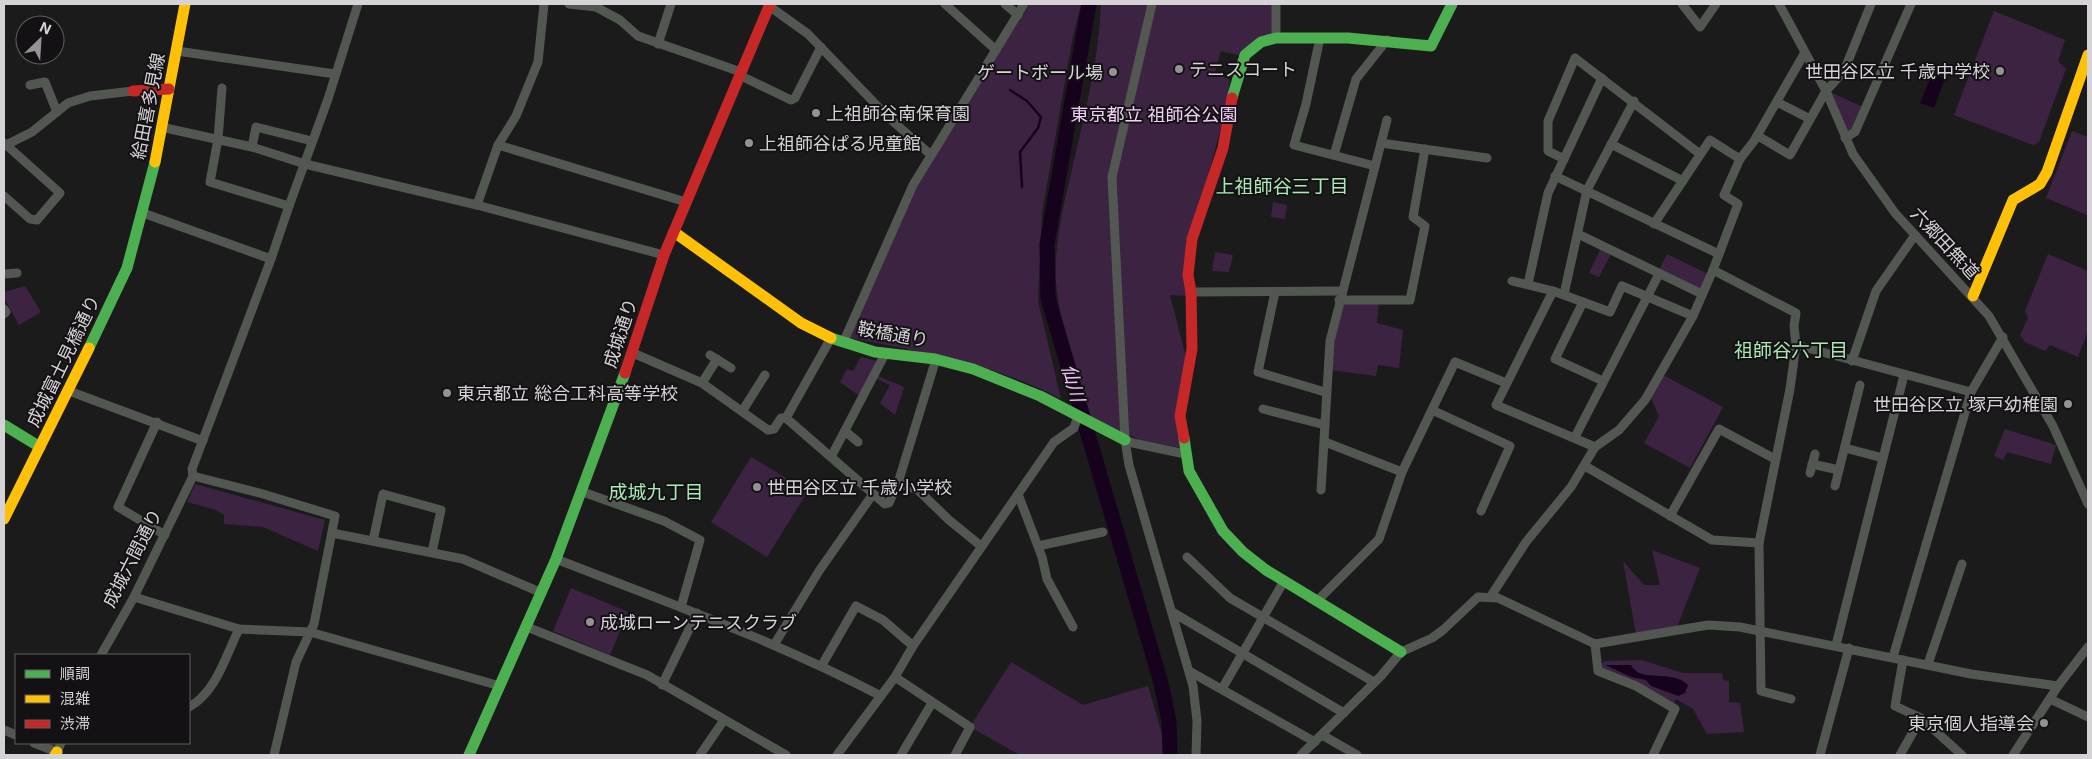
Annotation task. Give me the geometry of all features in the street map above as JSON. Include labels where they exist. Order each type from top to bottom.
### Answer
[{"type":"street","name":"給田喜多見線","points":[[144,214],[185,4]]},
{"type":"street","name":"成城六間通り","points":[[103,654],[134,597],[193,476],[192,470],[272,260],[358,4]]},
{"type":"street","points":[[477,205],[498,145],[516,116],[538,62],[544,4]]},
{"type":"street","points":[[569,4],[596,7],[620,20],[638,36],[740,73],[791,100],[795,98],[821,47]]},
{"type":"street","points":[[658,44],[671,4]]},
{"type":"street","points":[[945,4],[996,50]]},
{"type":"street","points":[[1005,4],[1018,15]]},
{"type":"street","points":[[843,343],[913,185],[1024,4]]},
{"type":"street","points":[[1152,4],[1112,177],[1125,440],[1131,474],[1158,573],[1172,612],[1194,692],[1198,720],[1196,755]]},
{"type":"street","points":[[1276,4],[1276,38]]},
{"type":"street","points":[[1401,652],[1254,561],[1223,531],[1189,471],[1180,416],[1192,349],[1191,292],[1188,275],[1192,238],[1223,148],[1235,84],[1245,55],[1261,42],[1276,38],[1386,40],[1431,46],[1452,4]]},
{"type":"street","points":[[1682,4],[1700,27],[1716,4]]},
{"type":"street","name":"六郷田無道","points":[[1779,4],[1786,8],[1804,54],[1826,91],[1853,154],[1875,187],[1915,235],[1973,296],[2003,337],[2053,426],[2088,504]]},
{"type":"street","points":[[1758,136],[1790,155],[1826,91],[1844,71],[1871,4]]},
{"type":"street","points":[[1845,138],[1855,132],[1911,4]]},
{"type":"street","points":[[769,5],[808,34],[888,117],[931,155]]},
{"type":"street","name":"成城通り","points":[[469,755],[542,593],[583,492],[633,353],[664,255],[769,5]]},
{"type":"street","points":[[1320,38],[1306,104],[1294,145],[1375,166]]},
{"type":"street","points":[[1334,155],[1356,79],[1386,40]]},
{"type":"street","points":[[177,50],[335,74]]},
{"type":"street","points":[[1491,596],[1526,542],[1571,487],[1595,447],[1619,430],[1645,400],[1693,316],[1713,270],[1738,204],[1724,195],[1740,159],[1744,157],[1758,136],[1804,54]]},
{"type":"street","points":[[1973,296],[2012,200],[2040,184],[2047,172],[2088,55]]},
{"type":"street","points":[[1564,159],[1548,151],[1548,120],[1575,58],[1634,101],[1700,154]]},
{"type":"street","points":[[1528,284],[1548,193],[1602,78]]},
{"type":"street","points":[[30,85],[45,82],[57,112]]},
{"type":"street","points":[[4,196],[30,220],[37,220],[60,193],[4,144],[32,132],[68,103],[90,96],[169,88]]},
{"type":"street","points":[[222,88],[218,139],[210,182],[289,206]]},
{"type":"street","points":[[1564,294],[1587,190],[1634,101]]},
{"type":"street","points":[[1777,102],[1810,120]]},
{"type":"street","points":[[1321,490],[1330,341],[1387,120]]},
{"type":"street","points":[[161,127],[252,147],[305,164],[477,205],[664,255]]},
{"type":"street","points":[[252,147],[256,127],[312,141]]},
{"type":"street","points":[[1654,224],[1710,140],[1740,159]]},
{"type":"street","points":[[1381,143],[1487,158]]},
{"type":"street","points":[[1611,144],[1684,181]]},
{"type":"street","points":[[498,145],[686,202]]},
{"type":"street","points":[[1191,292],[1275,292],[1410,300],[1425,226],[1413,217],[1425,149]]},
{"type":"street","points":[[1555,176],[1719,254]]},
{"type":"street","points":[[144,214],[272,260]]},
{"type":"street","name":"成城富士見橋通り","points":[[4,519],[69,391],[127,268],[144,214]]},
{"type":"street","name":"鞍橋通り","points":[[674,232],[801,323],[831,338],[885,354],[936,359],[963,366],[1010,384],[1071,412],[1125,440]]},
{"type":"street","points":[[1578,234],[1702,294]]},
{"type":"street","points":[[1852,361],[1876,291],[1915,235]]},
{"type":"street","points":[[1713,270],[1796,313],[1794,326],[1796,345],[1790,389],[1759,543],[1760,692],[1790,699]]},
{"type":"street","points":[[4,274],[17,273]]},
{"type":"street","points":[[1575,437],[1659,274]]},
{"type":"street","points":[[1512,281],[1564,294],[1610,312],[1622,286],[1693,316]]},
{"type":"street","points":[[1553,291],[1496,405],[1595,447]]},
{"type":"street","points":[[1275,292],[1258,372],[1326,392]]},
{"type":"street","points":[[1583,302],[1555,359],[1603,382]]},
{"type":"street","points":[[4,309],[6,312],[4,314]]},
{"type":"street","points":[[1893,658],[1971,392],[2003,337]]},
{"type":"street","points":[[633,353],[702,383],[768,430],[774,429],[782,418],[786,418],[831,338]]},
{"type":"street","points":[[1796,345],[1971,392]]},
{"type":"street","points":[[831,457],[885,354]]},
{"type":"street","points":[[702,383],[714,357],[731,368]]},
{"type":"street","points":[[786,418],[885,504],[890,503],[898,483],[936,359]]},
{"type":"street","points":[[1317,601],[1379,539],[1402,472],[1455,362],[1506,383]]},
{"type":"street","points":[[742,410],[765,375]]},
{"type":"street","points":[[1836,645],[1904,375]]},
{"type":"street","points":[[1835,486],[1860,386]]},
{"type":"street","points":[[69,391],[203,440]]},
{"type":"street","points":[[1262,409],[1325,426]]},
{"type":"street","points":[[1432,410],[1510,446],[1481,511]]},
{"type":"street","points":[[1071,412],[1073,429]]},
{"type":"street","points":[[1071,412],[1073,429]]},
{"type":"street","points":[[157,422],[118,507],[165,535]]},
{"type":"street","points":[[4,426],[40,447]]},
{"type":"street","points":[[837,755],[895,678],[913,646],[1054,442],[1073,429]]},
{"type":"street","points":[[1670,516],[1719,429],[1776,459]]},
{"type":"street","points":[[845,431],[858,442]]},
{"type":"street","points":[[1125,440],[1185,454]]},
{"type":"street","points":[[1325,442],[1402,472]]},
{"type":"street","points":[[1845,448],[1883,458]]},
{"type":"street","points":[[1815,454],[1811,468],[1839,470]]},
{"type":"street","points":[[1585,466],[1712,540],[1759,543]]},
{"type":"street","points":[[193,476],[263,494],[335,516],[314,624],[296,662],[274,755]]},
{"type":"street","points":[[898,483],[918,490],[949,520],[982,546]]},
{"type":"street","points":[[583,492],[664,521],[700,540],[682,607]]},
{"type":"street","points":[[373,541],[383,494],[441,510],[432,552]]},
{"type":"street","points":[[774,645],[819,571],[873,494]]},
{"type":"street","points":[[1018,494],[1038,546],[1047,579],[1073,627]]},
{"type":"street","points":[[1038,546],[1103,532]]},
{"type":"street","points":[[332,533],[463,559],[542,593]]},
{"type":"street","points":[[1187,557],[1230,598],[1374,682]]},
{"type":"street","points":[[556,559],[682,607],[822,665],[881,696]]},
{"type":"street","points":[[1928,664],[1962,564]]},
{"type":"street","points":[[1222,689],[1284,581]]},
{"type":"street","points":[[1302,755],[1401,652],[1432,638],[1478,597],[1491,596],[1595,644],[1708,626],[1740,627],[1836,645],[1971,674],[2058,686]]},
{"type":"street","points":[[134,597],[239,629],[310,632],[500,686]]},
{"type":"street","points":[[822,665],[856,606],[883,620],[913,646]]},
{"type":"street","points":[[1172,612],[1344,713]]},
{"type":"street","points":[[662,685],[697,613]]},
{"type":"street","points":[[527,627],[623,664],[786,755]]},
{"type":"street","points":[[190,707],[198,703],[212,687],[239,629]]},
{"type":"street","points":[[1595,644],[1598,671],[1636,686],[1675,708],[1654,755]]},
{"type":"street","points":[[2013,755],[2058,686],[2088,647]]},
{"type":"street","points":[[1820,755],[1849,648]]},
{"type":"street","points":[[1903,660],[1895,706],[1921,718],[1962,755]]},
{"type":"street","points":[[1188,671],[1315,742]]},
{"type":"street","points":[[895,678],[970,727],[955,755]]},
{"type":"street","points":[[2050,699],[2088,717]]},
{"type":"street","points":[[901,755],[932,703]]},
{"type":"street","points":[[1900,755],[1921,718]]},
{"type":"street","points":[[700,755],[724,720]]},
{"type":"street","points":[[1322,735],[1356,755]]},
{"type":"street","points":[[37,744],[58,750]]},
{"type":"green space","points":[[1030,4],[1081,4],[1073,36],[1042,213],[1038,301],[1061,399],[1036,387],[984,368],[932,354],[850,338],[914,188]]},
{"type":"green space","name":"東京都立 祖師谷公園","points":[[1101,4],[1274,4],[1274,34],[1242,56],[1221,51],[1215,73],[1230,80],[1223,120],[1199,209],[1187,296],[1170,295],[1186,357],[1181,448],[1140,440],[1091,418],[1061,316],[1056,282],[1058,237],[1091,85]]},
{"type":"green space","points":[[1994,11],[2065,40],[2058,61],[2066,69],[2039,142],[2033,145],[1954,115]]},
{"type":"green space","points":[[1830,92],[1863,107],[1853,130],[1847,133]]},
{"type":"green space","points":[[2072,131],[2088,137],[2087,215],[2046,198]]},
{"type":"green space","points":[[1273,202],[1287,205],[1285,219],[1271,217]]},
{"type":"green space","points":[[1602,246],[1612,252],[1599,277],[1589,273]]},
{"type":"green space","points":[[1215,252],[1233,255],[1229,272],[1212,271]]},
{"type":"green space","points":[[1667,254],[1708,274],[1701,289],[1659,270]]},
{"type":"green space","points":[[2048,254],[2088,271],[2088,331],[2078,357],[2050,345],[2045,351],[2025,342],[2020,335],[2028,318],[2025,311]]},
{"type":"green space","points":[[25,286],[41,312],[19,325],[4,298],[4,292]]},
{"type":"green space","points":[[1379,302],[1377,323],[1403,330],[1399,368],[1378,365],[1376,376],[1330,370],[1332,341],[1342,303]]},
{"type":"green space","points":[[861,357],[880,362],[861,397],[840,382],[847,369],[853,371]]},
{"type":"green space","points":[[1663,375],[1723,407],[1690,468],[1644,443],[1659,416],[1651,398]]},
{"type":"green space","points":[[878,376],[904,387],[895,415],[880,403],[890,385],[877,379]]},
{"type":"green space","points":[[2005,429],[2056,445],[2051,464],[2007,452],[2003,460],[1994,456]]},
{"type":"green space","points":[[751,457],[808,491],[767,557],[711,522]]},
{"type":"green space","points":[[195,484],[325,520],[318,551],[263,527],[224,524],[224,515],[216,510],[187,502]]},
{"type":"green space","points":[[1652,550],[1700,568],[1677,627],[1636,634],[1623,561],[1644,585],[1660,585]]},
{"type":"green space","name":"成城ローンテニスクラブ","points":[[571,588],[628,612],[610,655],[553,631]]},
{"type":"green space","points":[[1642,660],[1683,673],[1722,673],[1723,680],[1729,681],[1729,702],[1740,703],[1744,732],[1707,734],[1693,709],[1676,699],[1673,705],[1601,668],[1601,663],[1606,661]]},
{"type":"green space","points":[[1011,662],[1083,705],[1148,686],[1168,755],[1020,755],[970,727]]},
{"type":"shaded area","points":[[1932,74],[1945,79],[1934,108],[1920,103]]},
{"type":"shaded area","points":[[1605,665],[1631,665],[1642,674],[1673,677],[1688,685],[1685,693],[1678,696],[1651,686],[1646,680],[1631,677]]},
{"type":"waterway","name":"仙川","points":[[1089,4],[1047,244],[1048,298],[1161,683],[1169,721],[1170,755]]},
{"type":"waterway","points":[[1010,90],[1027,101],[1041,117],[1038,128],[1020,152],[1022,187]]},
{"type":"traffic: fast","points":[[1232,98],[1245,55],[1261,42],[1276,38],[1348,38],[1431,46],[1452,4]]},
{"type":"traffic: fast","points":[[89,348],[127,268],[155,162]]},
{"type":"traffic: fast","points":[[831,338],[875,352],[935,359],[973,369],[1040,396],[1125,440]]},
{"type":"traffic: fast","points":[[469,755],[556,559],[625,373]]},
{"type":"traffic: fast","points":[[4,425],[40,447]]},
{"type":"traffic: fast","points":[[1184,438],[1189,471],[1223,531],[1243,552],[1266,570],[1401,652]]},
{"type":"traffic: slow","points":[[155,162],[185,4]]},
{"type":"traffic: slow","points":[[1973,296],[2013,200],[2040,184],[2047,172],[2088,55]]},
{"type":"traffic: slow","points":[[674,232],[801,323],[831,338]]},
{"type":"traffic: slow","points":[[4,519],[89,348]]},
{"type":"traffic: jam","points":[[625,373],[664,255],[770,4]]},
{"type":"traffic: jam","points":[[133,91],[169,89]]},
{"type":"traffic: jam","points":[[1184,438],[1180,416],[1192,349],[1191,292],[1188,275],[1192,239],[1223,148],[1232,98]]},
{"type":"place","name":"テニスコート","points":[[1179,69]]},
{"type":"place","name":"世田谷区立 千歳中学校","points":[[2000,71]]},
{"type":"place","name":"ゲートボール場","points":[[1113,72]]},
{"type":"place","name":"上祖師谷南保育園","points":[[816,113]]},
{"type":"place","name":"上祖師谷ぱる児童館","points":[[749,143]]},
{"type":"place","name":"東京都立 総合工科高等学校","points":[[447,393]]},
{"type":"place","name":"世田谷区立 塚戸幼稚園","points":[[2068,404]]},
{"type":"place","name":"世田谷区立 千歳小学校","points":[[757,487]]},
{"type":"place","name":"成城ローンテニスクラブ","points":[[590,622]]},
{"type":"place","name":"東京個人指導会","points":[[2044,723]]},
{"type":"district","name":"上祖師谷三丁目","points":[[1282,186]]},
{"type":"district","name":"祖師谷六丁目","points":[[1791,350]]},
{"type":"district","name":"成城九丁目","points":[[656,492]]}]
